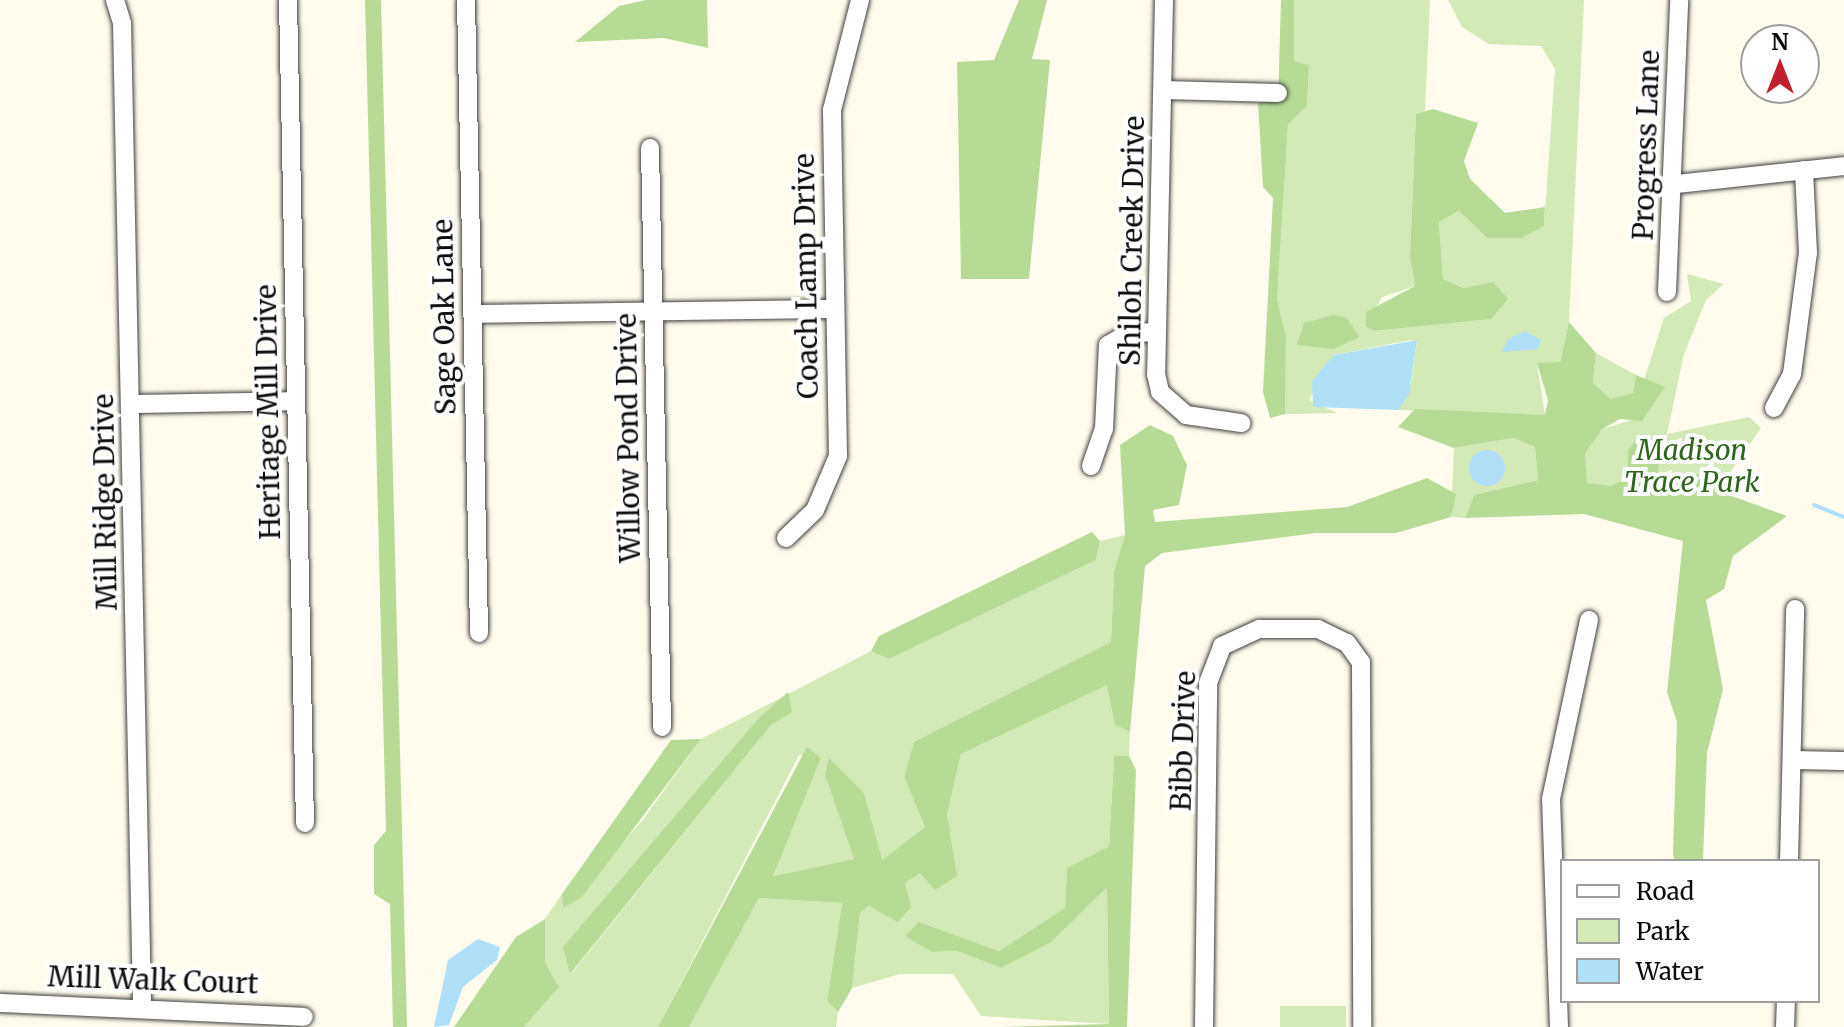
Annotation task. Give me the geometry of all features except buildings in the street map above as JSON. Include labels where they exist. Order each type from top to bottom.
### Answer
[{"type":"street","name":"Mill Ridge Drive","points":[[115,0],[122,23],[142,1005]]},
{"type":"street","name":"Heritage Mill Drive","points":[[288,0],[305,823]]},
{"type":"street","name":"Sage Oak Lane","points":[[466,0],[479,633]]},
{"type":"street","name":"Coach Lamp Drive","points":[[786,538],[815,510],[838,456],[833,309],[832,110],[860,0]]},
{"type":"street","name":"Shiloh Creek Drive","points":[[1164,0],[1153,332],[1160,392],[1172,406],[1205,421],[1241,423]]},
{"type":"street","name":"Progress Lane","points":[[1667,292],[1676,184],[1679,0]]},
{"type":"street","points":[[1163,90],[1278,93]]},
{"type":"street","name":"Willow Pond Drive","points":[[650,148],[662,727]]},
{"type":"street","points":[[1676,184],[1844,166]]},
{"type":"street","points":[[1774,408],[1794,358],[1808,253],[1804,170]]},
{"type":"street","points":[[472,314],[833,309]]},
{"type":"street","points":[[1091,466],[1104,429],[1108,345],[1129,333],[1153,332]]},
{"type":"street","points":[[131,404],[295,401]]},
{"type":"street","points":[[1789,859],[1795,609]]},
{"type":"street","points":[[1559,1027],[1560,903],[1548,856],[1551,799],[1589,620]]},
{"type":"street","name":"Bibb Drive","points":[[1204,1027],[1211,663],[1235,636],[1274,629],[1334,635],[1361,662],[1362,1027]]},
{"type":"street","points":[[1792,760],[1844,761]]},
{"type":"street","name":"Mill Walk Court","points":[[0,1003],[142,1005],[304,1017]]},
{"type":"street","points":[[1785,1027],[1786,1003]]},
{"type":"green space","points":[[365,0],[381,0],[407,1027],[393,1027],[390,904],[374,894],[374,845],[386,831]]},
{"type":"green space","points":[[646,0],[707,0],[708,48],[664,38],[575,42],[619,6]]},
{"type":"green space","points":[[1019,0],[1047,0],[1032,59],[1050,60],[1029,279],[961,279],[957,62],[994,60]]},
{"type":"green space","points":[[1281,0],[1294,0],[1294,61],[1309,65],[1307,106],[1288,125],[1277,300],[1286,336],[1285,414],[1270,418],[1263,392],[1273,198],[1263,187],[1258,103],[1278,100]]},
{"type":"green space","points":[[1294,0],[1430,0],[1425,111],[1416,114],[1410,257],[1415,286],[1382,297],[1366,326],[1376,331],[1490,319],[1493,282],[1464,288],[1443,279],[1439,222],[1459,211],[1487,238],[1544,226],[1555,69],[1541,46],[1489,44],[1462,27],[1448,0],[1584,0],[1569,322],[1560,362],[1537,364],[1545,415],[1398,410],[1411,383],[1417,341],[1411,340],[1334,355],[1309,400],[1337,413],[1285,414],[1286,336],[1277,300],[1288,125],[1307,106],[1309,65],[1294,61]]},
{"type":"green space","points":[[1433,109],[1478,123],[1464,161],[1470,179],[1505,213],[1545,207],[1544,226],[1521,238],[1487,238],[1459,211],[1439,222],[1443,279],[1464,288],[1493,282],[1508,299],[1491,319],[1375,331],[1366,327],[1366,312],[1415,286],[1410,257],[1416,114]]},
{"type":"green space","name":"Madison Trace Park","points":[[1687,274],[1724,284],[1706,300],[1684,354],[1667,434],[1749,417],[1761,428],[1709,502],[1586,483],[1585,454],[1602,429],[1631,420],[1664,318],[1691,301]]},
{"type":"green space","points":[[1334,315],[1347,318],[1359,337],[1334,349],[1297,345],[1304,323]]},
{"type":"green space","points":[[1569,322],[1596,353],[1593,383],[1611,399],[1633,393],[1636,375],[1665,387],[1642,421],[1620,419],[1602,429],[1585,454],[1587,483],[1611,486],[1628,478],[1628,450],[1641,434],[1660,441],[1658,473],[1705,474],[1726,494],[1787,516],[1733,556],[1724,589],[1706,600],[1723,689],[1707,753],[1703,859],[1674,859],[1673,854],[1677,722],[1667,692],[1683,541],[1584,514],[1465,518],[1474,495],[1538,480],[1535,447],[1514,438],[1454,448],[1398,427],[1415,409],[1545,415],[1548,400],[1537,363],[1560,362]]},
{"type":"green space","points":[[1596,353],[1636,375],[1633,393],[1612,400],[1593,383]]},
{"type":"green space","points":[[1150,425],[1173,436],[1187,465],[1179,505],[1153,510],[1155,522],[1347,507],[1427,478],[1456,494],[1451,517],[1396,533],[1316,533],[1162,553],[1145,566],[1130,732],[1115,725],[1107,685],[961,754],[947,815],[957,876],[935,890],[920,873],[905,883],[911,907],[898,922],[869,906],[860,913],[852,988],[838,1012],[827,1001],[842,903],[759,898],[689,1027],[658,1027],[807,747],[821,758],[773,876],[854,859],[825,774],[829,758],[864,793],[882,860],[925,827],[904,777],[914,742],[1111,642],[1114,571],[1125,535],[1120,445]]},
{"type":"green space","points":[[1515,438],[1535,447],[1538,480],[1474,495],[1465,518],[1451,517],[1454,448]]},
{"type":"green space","points":[[1092,532],[1100,541],[1096,560],[889,659],[871,651],[879,636]]},
{"type":"green space","points":[[1125,535],[1114,571],[1111,642],[914,743],[904,777],[925,827],[881,861],[864,793],[826,774],[854,859],[772,876],[821,758],[799,755],[658,1027],[524,1027],[559,987],[545,962],[545,919],[562,894],[563,908],[642,821],[701,739],[785,695],[758,719],[564,947],[571,974],[770,726],[791,712],[788,694],[871,651],[889,659],[1096,560],[1100,541]]},
{"type":"green space","points":[[1108,684],[1115,725],[1130,732],[1129,756],[1114,756],[1109,846],[1067,868],[1066,908],[999,951],[919,922],[932,952],[957,951],[1001,968],[1050,943],[1107,886],[1109,1024],[981,1016],[953,974],[900,974],[852,988],[860,913],[947,853],[947,815],[961,754]]},
{"type":"green space","points":[[788,692],[792,712],[770,726],[570,974],[563,947],[758,719]]},
{"type":"green space","points":[[701,739],[582,897],[563,908],[562,894],[671,740]]},
{"type":"green space","points":[[1114,756],[1129,756],[1136,770],[1127,1027],[1001,1027],[1109,1024],[1107,887],[1050,943],[1001,968],[957,951],[932,952],[905,936],[919,922],[999,951],[1065,908],[1067,868],[1109,846]]},
{"type":"green space","points":[[759,898],[842,903],[827,1001],[838,1012],[836,1027],[689,1027]]},
{"type":"green space","points":[[545,919],[545,962],[559,987],[524,1027],[454,1027],[516,937]]},
{"type":"green space","points":[[1280,1006],[1346,1006],[1346,1027],[1280,1027]]},
{"type":"water","points":[[1525,331],[1541,340],[1538,349],[1502,352],[1508,339]]},
{"type":"water","points":[[1417,340],[1409,394],[1398,410],[1313,407],[1312,381],[1334,355]]},
{"type":"water","points":[[1487,450],[1500,455],[1505,468],[1500,481],[1487,486],[1474,481],[1469,468],[1474,455]]},
{"type":"water","points":[[478,939],[500,947],[497,960],[463,987],[449,1025],[434,1027],[448,960]]},
{"type":"waterway","points":[[1814,505],[1844,517]]}]
